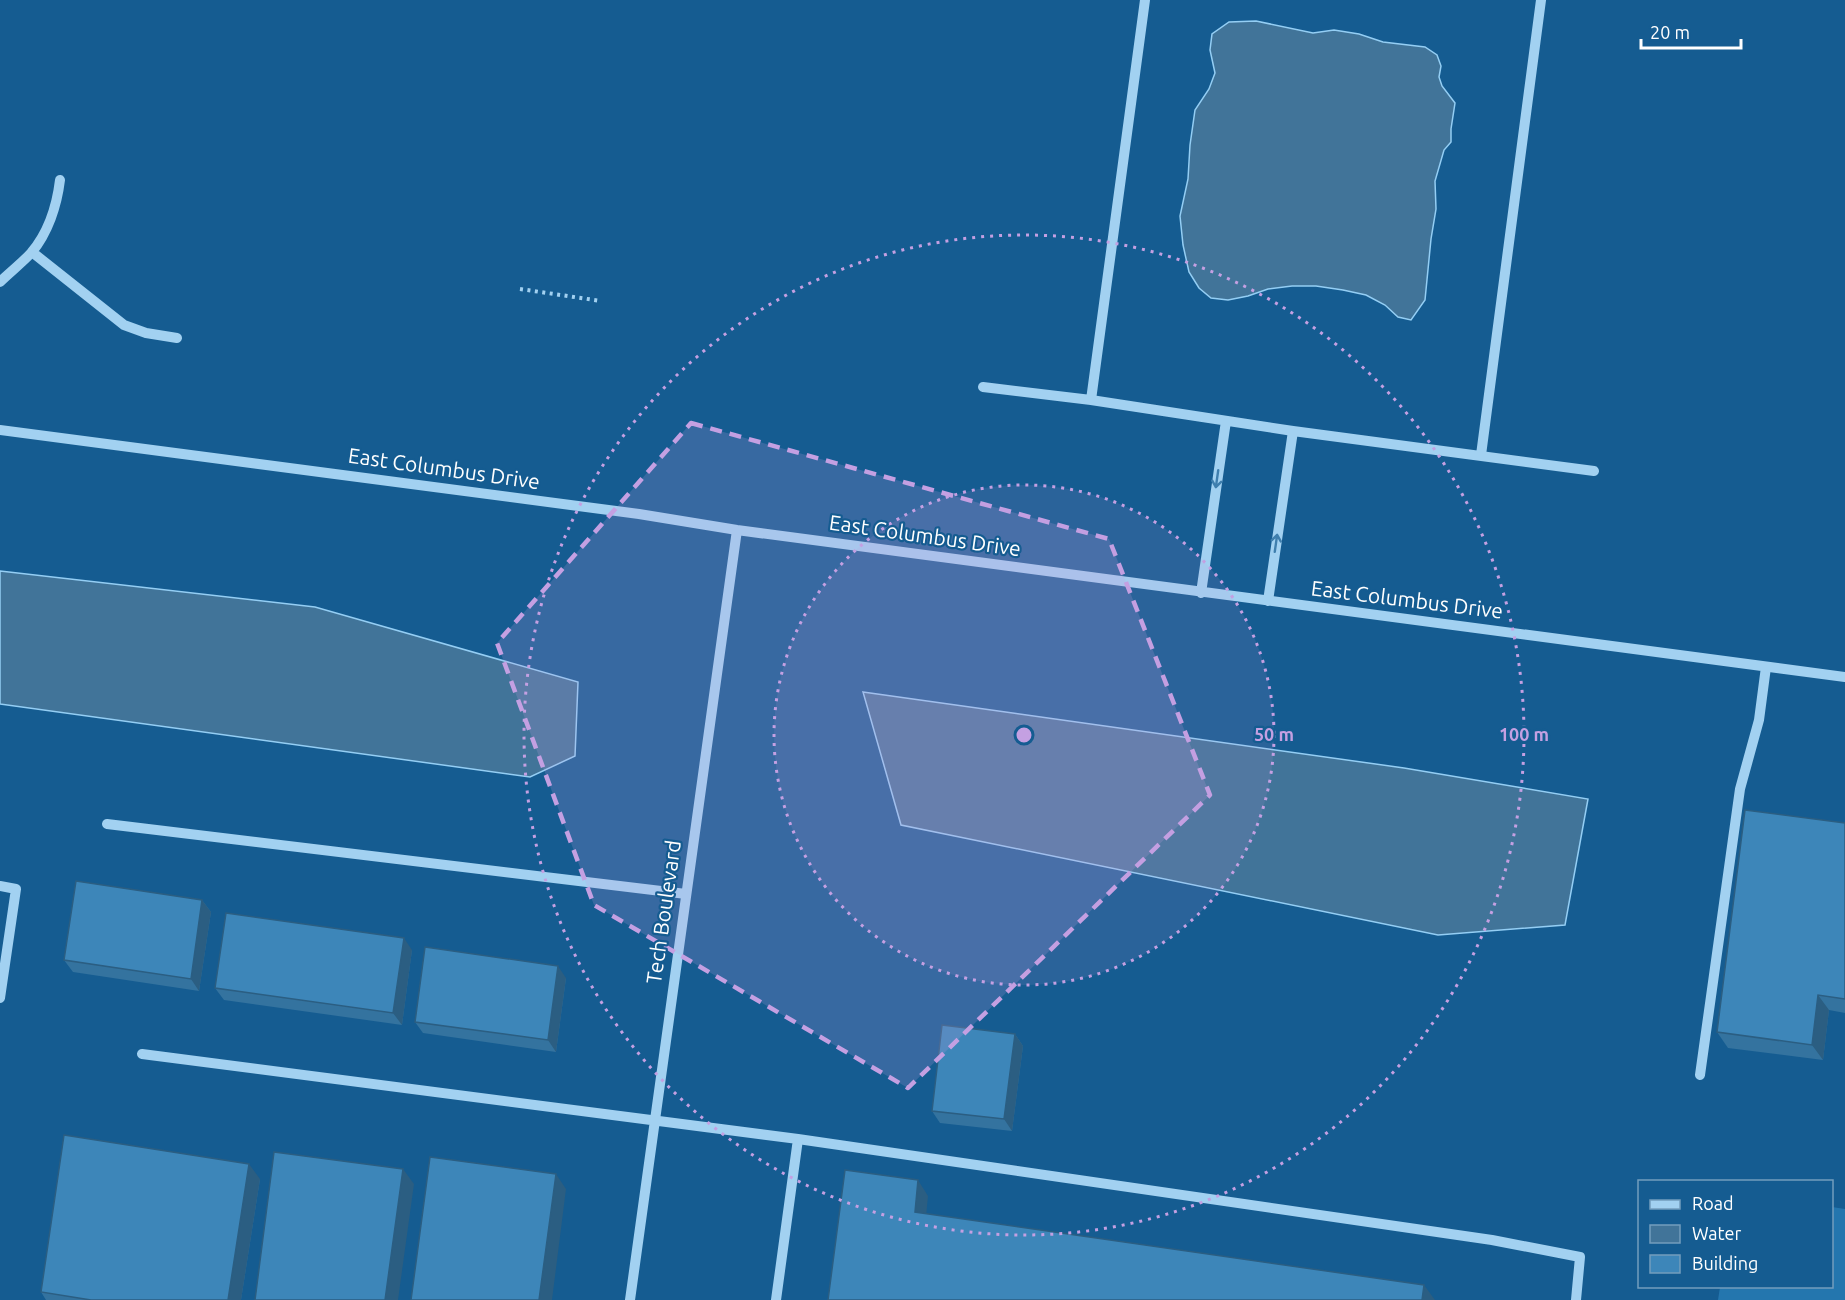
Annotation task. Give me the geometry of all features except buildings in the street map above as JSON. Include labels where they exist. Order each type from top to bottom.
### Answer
[{"type":"street","points":[[1091,400],[1145,0]]},
{"type":"street","points":[[1481,455],[1541,0]]},
{"type":"street","points":[[0,282],[32,252],[48,225],[58,196],[60,180]]},
{"type":"street","points":[[32,252],[124,325],[146,333],[177,338]]},
{"type":"street","points":[[983,387],[1091,400],[1293,431],[1594,471]]},
{"type":"street","points":[[1202,592],[1226,421]]},
{"type":"street","name":"East Columbus Drive","points":[[0,430],[1845,677]]},
{"type":"street","points":[[1268,601],[1293,431]]},
{"type":"street","name":"Tech Boulevard","points":[[630,1300],[737,530]]},
{"type":"street","points":[[1700,1075],[1740,789],[1759,720],[1766,667]]},
{"type":"street","points":[[107,824],[686,894]]},
{"type":"street","points":[[0,886],[16,890],[0,998]]},
{"type":"street","points":[[142,1054],[798,1139],[1480,1238],[1580,1257],[1576,1300]]},
{"type":"street","points":[[777,1300],[798,1139]]},
{"type":"path","points":[[520,289],[601,300]]},
{"type":"highlighted area","points":[[691,423],[1109,539],[1210,795],[908,1088],[594,905],[497,643]]},
{"type":"shaded area","points":[[1833,1207],[1845,1209],[1845,1300],[1718,1300],[1720,1288],[1833,1288]]},
{"type":"water","points":[[1256,21],[1313,33],[1334,30],[1359,34],[1383,42],[1425,47],[1437,55],[1441,66],[1439,77],[1442,86],[1455,103],[1451,142],[1444,150],[1435,181],[1436,209],[1425,300],[1411,320],[1398,317],[1385,305],[1366,295],[1316,286],[1268,289],[1228,300],[1211,298],[1199,288],[1189,272],[1180,216],[1188,179],[1195,110],[1209,89],[1215,73],[1210,50],[1212,34],[1229,22]]},
{"type":"water","points":[[0,571],[315,607],[578,682],[575,756],[530,777],[0,704]]},
{"type":"water","points":[[863,692],[1404,768],[1588,799],[1565,925],[1438,935],[901,825]]}]
